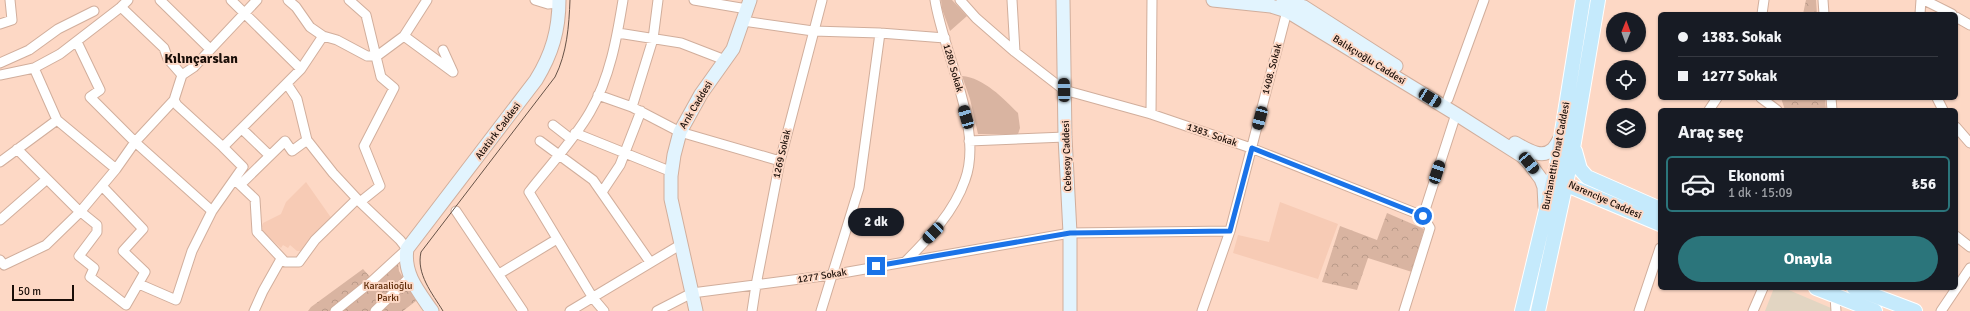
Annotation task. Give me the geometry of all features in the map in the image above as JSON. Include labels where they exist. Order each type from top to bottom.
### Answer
[{"type":"main road","name":"Burhanettin Onat Caddesi","points":[[1522,311],[1556,169],[1583,0]]},
{"type":"main road","name":"Burhanettin Onat Caddesi","points":[[1538,311],[1574,147],[1598,0]]},
{"type":"main road","name":"Narenciye Caddesi","points":[[1574,147],[1580,169],[1587,177],[1658,208]]},
{"type":"main road","name":"Narenciye Caddesi","points":[[1556,169],[1566,185],[1658,223]]},
{"type":"main road","points":[[1821,290],[1875,311]]},
{"type":"main road","points":[[1859,290],[1915,311]]},
{"type":"street","points":[[0,24],[12,20],[10,0]]},
{"type":"street","points":[[0,76],[34,68],[60,54],[128,0]]},
{"type":"street","points":[[160,0],[210,49]]},
{"type":"street","points":[[231,0],[301,69]]},
{"type":"street","points":[[2,263],[46,245],[80,212],[116,170],[135,142],[174,100],[182,75],[194,67],[257,0]]},
{"type":"street","points":[[288,0],[296,7],[310,27],[323,36],[337,40],[367,56],[377,56],[404,36],[424,2]]},
{"type":"street","points":[[238,182],[256,199],[257,232],[285,262],[299,262],[315,240],[358,200],[380,186],[364,146],[394,88],[381,77],[366,15],[349,0]]},
{"type":"street","points":[[535,0],[548,4],[559,1]]},
{"type":"street","points":[[604,311],[593,298],[529,192],[573,136],[590,111],[598,95],[606,76],[618,33],[623,0]]},
{"type":"street","points":[[632,107],[653,39],[658,0]]},
{"type":"street","points":[[694,0],[747,10],[813,31],[880,33],[945,38]]},
{"type":"street","name":"1269 Sokak","points":[[752,311],[780,161],[822,0]]},
{"type":"street","name":"1280 Sokak","points":[[906,261],[933,233],[957,196],[969,164],[969,141],[966,117],[935,0]]},
{"type":"street","points":[[960,0],[976,18],[1015,52],[1064,90]]},
{"type":"street","points":[[1012,0],[1015,52]]},
{"type":"street","name":"Cebesoy Caddesi","points":[[1063,0],[1065,137],[1070,233],[1070,311]]},
{"type":"street","points":[[1151,114],[1152,0]]},
{"type":"street","name":"Balıkçıoğlu Caddesi","points":[[1213,0],[1271,6],[1288,3],[1304,7],[1517,144],[1537,154],[1556,169]]},
{"type":"street","points":[[1448,99],[1484,0]]},
{"type":"street","points":[[1762,12],[1764,0]]},
{"type":"street","points":[[1823,0],[1824,12]]},
{"type":"street","points":[[1920,12],[1923,0],[1948,12]]},
{"type":"street","name":"Atatürk Caddesi","points":[[407,249],[536,80],[549,57],[555,41],[559,1]]},
{"type":"street","name":"Balıkçıoğlu Caddesi","points":[[1288,3],[1529,163],[1541,179],[1544,187],[1546,211]]},
{"type":"street","name":"1408. Sokak","points":[[1202,311],[1230,231],[1288,3]]},
{"type":"street","points":[[121,7],[164,48],[168,59],[182,75]]},
{"type":"street","name":"Arık Caddesi","points":[[696,311],[680,245],[671,199],[672,172],[680,132],[701,94],[733,49],[747,10]]},
{"type":"street","points":[[0,63],[29,50],[58,28],[94,11]]},
{"type":"street","points":[[1958,17],[1970,25]]},
{"type":"street","points":[[618,33],[682,43],[725,60]]},
{"type":"street","points":[[821,311],[859,188],[880,33]]},
{"type":"street","points":[[224,147],[288,84],[301,69],[323,36]]},
{"type":"street","points":[[404,36],[453,72],[443,50]]},
{"type":"street","points":[[77,42],[100,90],[90,97],[135,142],[212,211]]},
{"type":"street","points":[[34,68],[57,120],[116,170]]},
{"type":"street","points":[[288,84],[297,99],[307,140],[333,173],[358,200],[400,240],[407,249],[405,262],[410,277],[432,311]]},
{"type":"street","name":"1383. Sokak","points":[[1064,90],[1151,114],[1252,148],[1423,216]]},
{"type":"street","points":[[598,95],[641,111],[680,132],[780,161]]},
{"type":"street","points":[[174,100],[177,105],[224,147],[243,167],[238,182]]},
{"type":"street","points":[[1764,100],[1774,108]]},
{"type":"street","points":[[602,192],[612,180],[625,153],[641,111]]},
{"type":"street","points":[[1404,311],[1430,228],[1423,216],[1456,114]]},
{"type":"street","points":[[0,162],[57,120]]},
{"type":"street","points":[[553,125],[573,136],[625,153],[672,172]]},
{"type":"street","points":[[242,129],[270,155]]},
{"type":"street","points":[[1958,129],[1970,143]]},
{"type":"street","points":[[1537,154],[1553,149],[1562,135]]},
{"type":"street","points":[[969,141],[1065,137]]},
{"type":"street","points":[[139,284],[176,300],[192,251],[212,211],[238,182],[285,141],[292,151],[307,140]]},
{"type":"street","points":[[540,141],[589,177],[602,192],[650,262]]},
{"type":"street","points":[[17,149],[80,212],[97,225],[97,232],[79,256],[94,268],[90,277],[126,306],[145,272],[124,251],[143,229],[102,186]]},
{"type":"street","points":[[0,220],[47,179]]},
{"type":"street","points":[[456,211],[523,311]]},
{"type":"street","name":"1277 Sokak","points":[[692,293],[831,275],[1070,233],[1230,231]]},
{"type":"street","points":[[1958,238],[1970,247]]},
{"type":"street","points":[[499,274],[557,239]]},
{"type":"street","points":[[570,311],[680,245]]},
{"type":"street","points":[[335,311],[371,282],[407,249]]},
{"type":"street","points":[[1638,311],[1658,254]]},
{"type":"street","points":[[254,311],[263,291],[281,259]]},
{"type":"street","points":[[1958,286],[1970,268]]},
{"type":"street","points":[[375,311],[410,277]]},
{"type":"street","points":[[1753,311],[1762,290]]},
{"type":"street","points":[[1941,311],[1955,290]]},
{"type":"street","points":[[657,311],[692,293]]},
{"type":"street","points":[[1835,296],[1836,311]]},
{"type":"shaded area","points":[[306,182],[332,219],[303,251],[297,251],[290,245],[288,248],[283,245],[281,248],[263,232],[263,223],[281,214],[286,202]]},
{"type":"shaded area","points":[[1280,202],[1338,224],[1318,279],[1233,253],[1238,235],[1269,242]]},
{"type":"shaded area","points":[[1773,290],[1789,290],[1831,308],[1831,311],[1765,311]]},
{"type":"green space","points":[[941,0],[952,0],[967,16],[950,31],[942,9]]},
{"type":"green space","points":[[1806,0],[1816,0],[1817,12],[1803,12]]},
{"type":"green space","points":[[962,76],[978,81],[993,90],[1018,113],[1020,128],[1018,134],[978,134],[970,99]]},
{"type":"green space","points":[[1782,100],[1825,100],[1826,108],[1784,108]]},
{"type":"green space","points":[[1387,213],[1424,229],[1412,272],[1368,258],[1357,290],[1322,282],[1340,226],[1377,240]]},
{"type":"green space","name":"Karaalioğlu Parkı","points":[[398,262],[399,271],[416,301],[403,311],[308,311],[311,307],[363,269],[372,279]]},
{"type":"tram line","points":[[443,311],[423,276],[420,260],[421,252],[555,77],[565,49],[570,0]]},
{"type":"district","name":"Kılınçarslan","points":[[201,58]]},
{"type":"route","points":[[876,266],[1070,233],[1230,231],[1252,148],[1423,216]]}]
